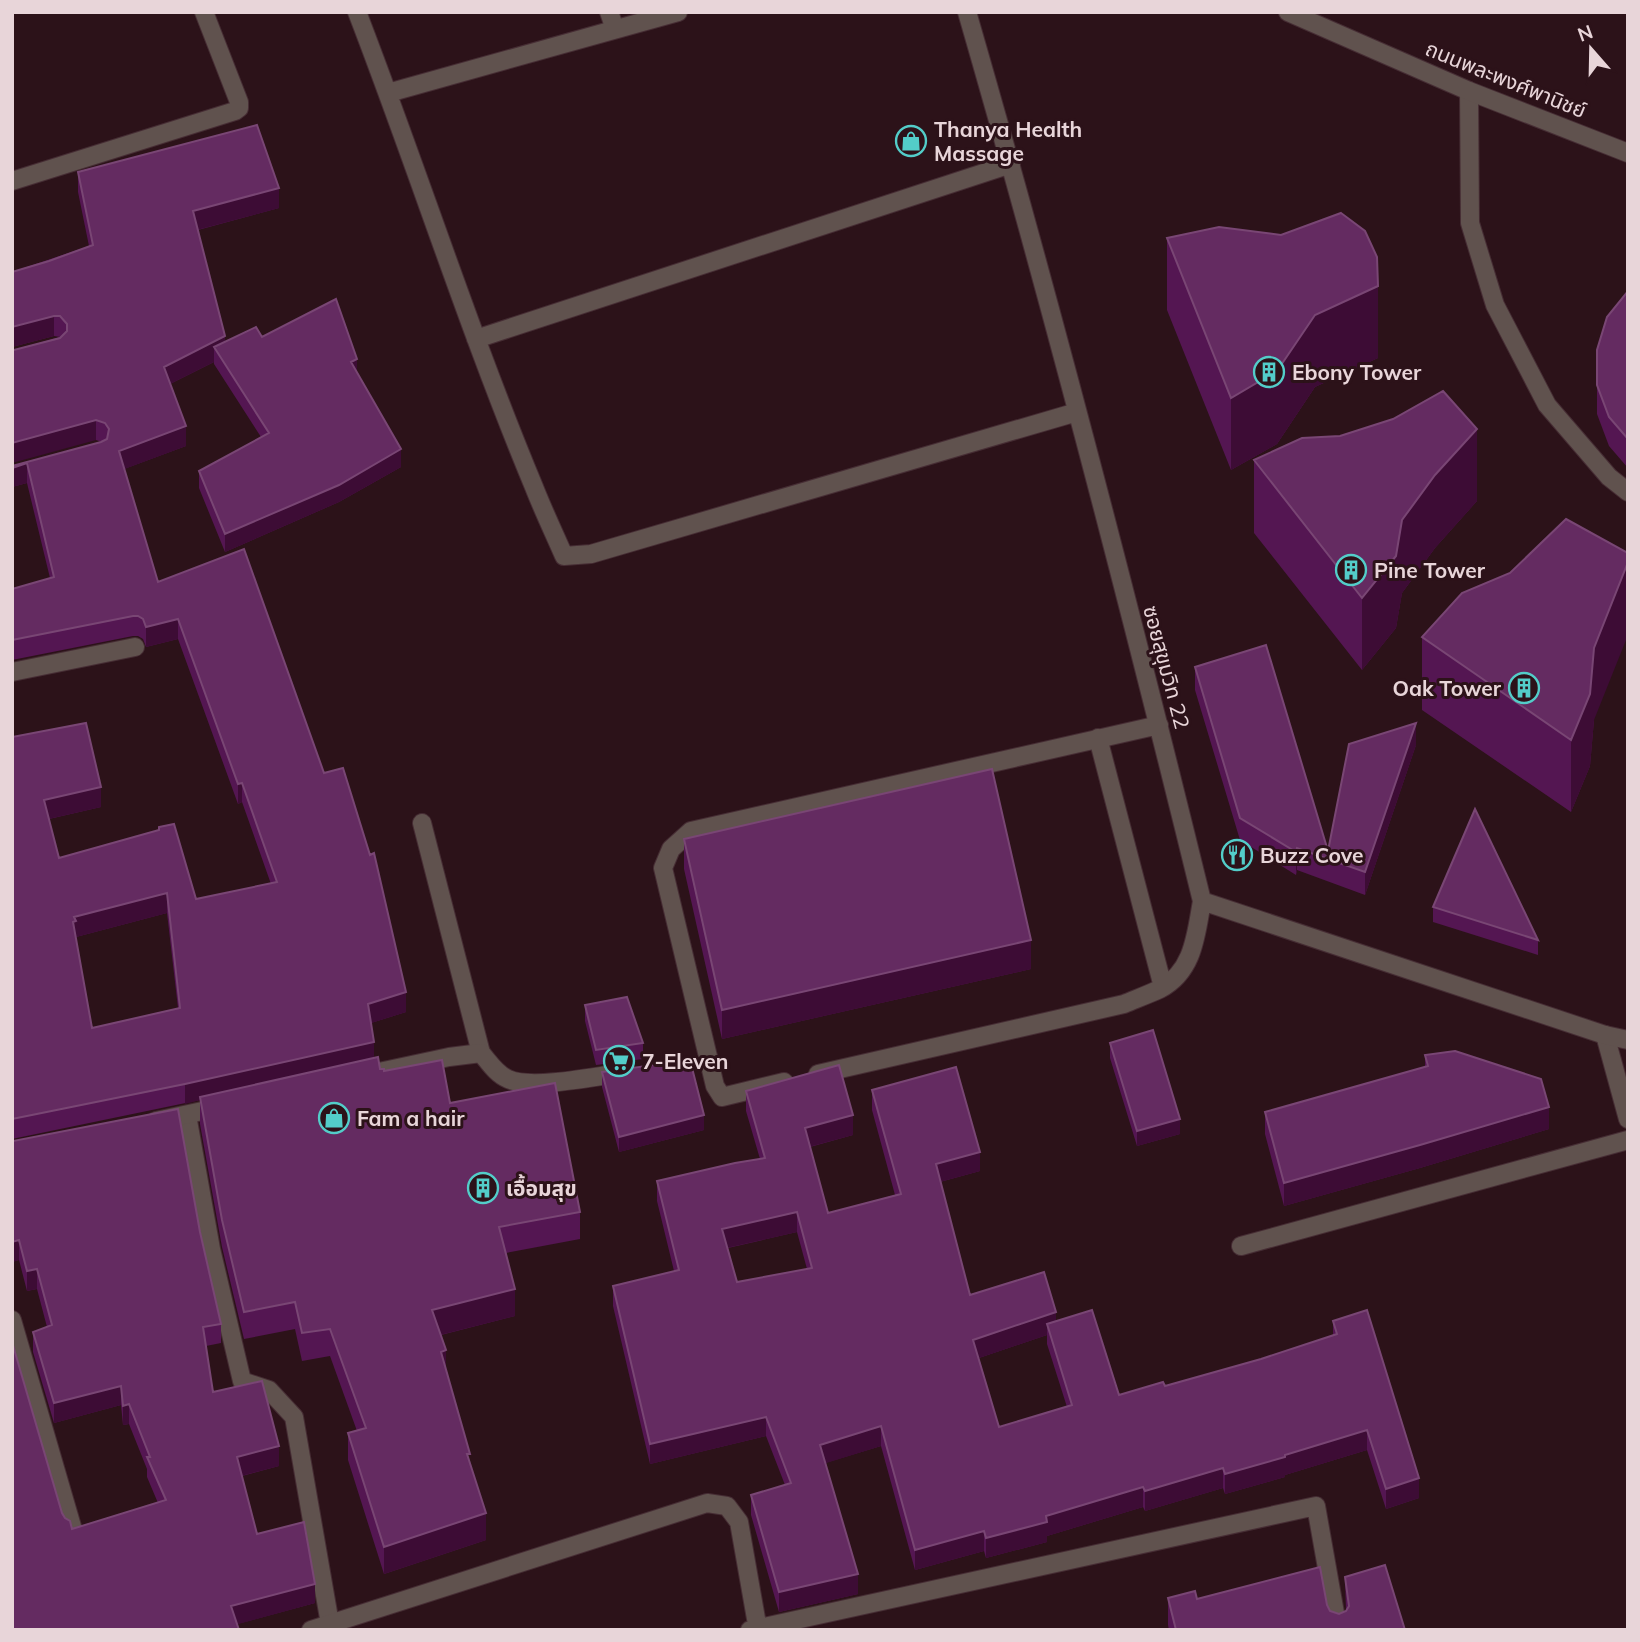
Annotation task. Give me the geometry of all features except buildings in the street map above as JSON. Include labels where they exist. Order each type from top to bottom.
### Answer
[{"type":"street","points":[[12,181],[239,108],[204,12]]},
{"type":"street","points":[[357,12],[476,339],[534,489],[564,555],[591,554],[1077,412]]},
{"type":"street","points":[[388,93],[612,21],[678,12]]},
{"type":"street","name":"ซอยสุขุมวิท 22","points":[[967,12],[1011,164],[1077,412],[1202,901]]},
{"type":"street","name":"ถนนพละพงศ์พานิชย์","points":[[1288,12],[1469,91],[1628,153]]},
{"type":"street","points":[[1469,91],[1470,223],[1495,305],[1547,405],[1609,477],[1628,492]]},
{"type":"street","points":[[476,339],[1011,164]]},
{"type":"street","points":[[12,672],[135,647]]},
{"type":"street","points":[[1159,725],[691,831],[671,849],[663,868],[703,1062],[722,1097],[1124,1004],[1163,987],[1182,970],[1194,948],[1202,901],[1605,1035],[1628,1040]]},
{"type":"street","points":[[1098,738],[1163,987]]},
{"type":"street","points":[[422,823],[481,1053],[494,1070],[508,1080],[533,1084],[642,1070]]},
{"type":"street","points":[[1605,1035],[1628,1119]]},
{"type":"street","points":[[344,1080],[449,1057],[481,1053]]},
{"type":"street","points":[[133,1126],[239,1103]]},
{"type":"street","points":[[187,1115],[211,1249],[242,1381],[269,1390],[294,1417],[330,1624]]},
{"type":"street","points":[[1241,1246],[1628,1140]]},
{"type":"street","points":[[12,1320],[73,1530]]},
{"type":"street","points":[[312,1630],[706,1503],[727,1506],[738,1522],[755,1629],[1316,1506],[1338,1630]]},
{"type":"place","name":"Thanya Health Massage","points":[[911,141]]},
{"type":"place","name":"Ebony Tower","points":[[1269,372]]},
{"type":"place","name":"Pine Tower","points":[[1351,570]]},
{"type":"place","name":"Oak Tower","points":[[1524,688]]},
{"type":"place","name":"Buzz Cove","points":[[1237,855]]},
{"type":"place","name":"7-Eleven","points":[[619,1061]]},
{"type":"place","name":"Fam a hair","points":[[334,1118]]},
{"type":"place","name":"เอื้อมสุข","points":[[483,1188]]}]
